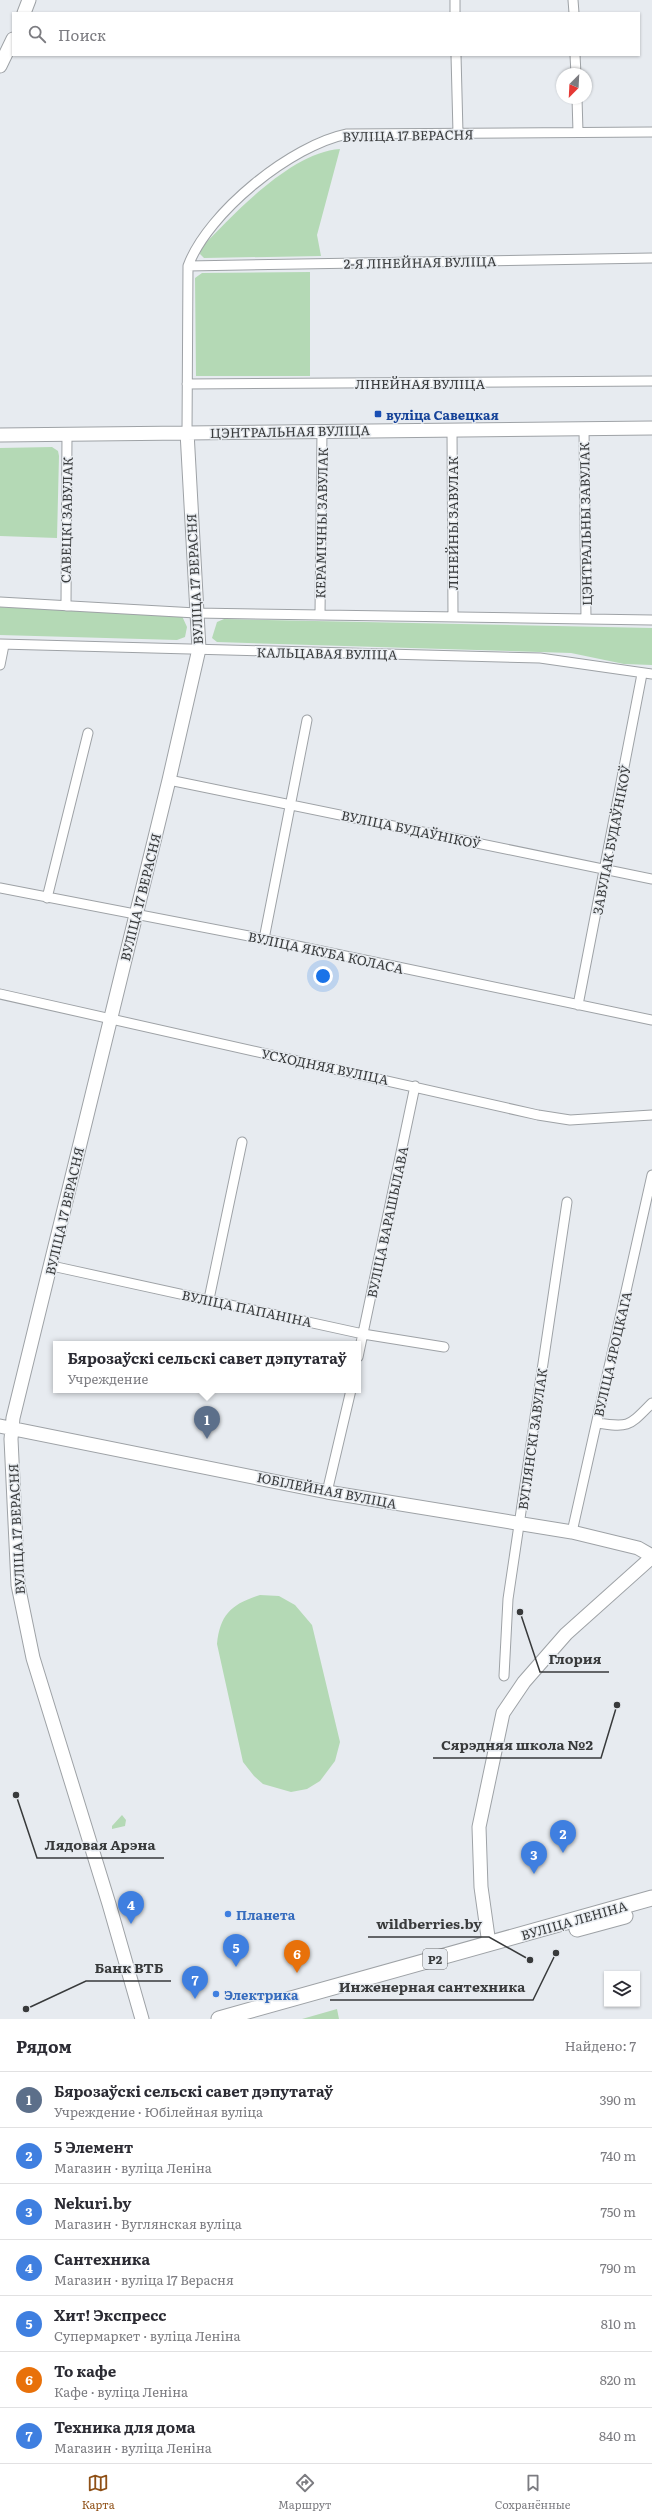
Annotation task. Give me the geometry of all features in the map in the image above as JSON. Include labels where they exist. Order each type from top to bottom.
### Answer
[{"type":"main road","name":"ВУЛІЦА ЛЕНІНА","points":[[250,2019],[652,1898]]},
{"type":"main road","name":"ВУЛІЦА ЛЕНІНА","points":[[219,2019],[490,1948],[652,1909]]},
{"type":"street","points":[[24,12],[29,0]]},
{"type":"street","points":[[455,0],[456,12]]},
{"type":"street","points":[[573,0],[574,12]]},
{"type":"street","points":[[0,66],[12,41]]},
{"type":"street","points":[[456,56],[458,133]]},
{"type":"street","points":[[575,56],[576,68]]},
{"type":"street","points":[[577,104],[578,132]]},
{"type":"street","name":"ВУЛІЦА 17 ВЕРАСНЯ","points":[[142,2019],[109,1904],[33,1658],[23,1617],[18,1585],[6,1427],[52,1266],[110,1019],[170,780],[199,650],[187,432],[188,266],[193,252],[211,226],[244,192],[285,163],[328,138],[348,134],[652,132]]},
{"type":"street","name":"2-Я ЛІНЕЙНАЯ ВУЛІЦА","points":[[188,266],[652,258]]},
{"type":"street","name":"ЛІНЕЙНАЯ ВУЛІЦА","points":[[187,384],[652,381]]},
{"type":"street","name":"ЦЭНТРАЛЬНЫ ЗАВУЛАК","points":[[584,428],[586,619]]},
{"type":"street","name":"ЦЭНТРАЛЬНАЯ ВУЛІЦА","points":[[0,435],[652,428]]},
{"type":"street","name":"ЛІНЕЙНЫ ЗАВУЛАК","points":[[452,429],[453,617]]},
{"type":"street","name":"КЕРАМІЧНЫ ЗАВУЛАК","points":[[320,615],[322,431]]},
{"type":"street","name":"САВЕЦКІ ЗАВУЛАК","points":[[66,606],[67,434]]},
{"type":"street","points":[[0,602],[196,613],[652,620]]},
{"type":"street","points":[[0,665],[2,644]]},
{"type":"street","name":"КАЛЬЦАВАЯ ВУЛІЦА","points":[[2,644],[540,658],[642,674],[652,674]]},
{"type":"street","name":"ЗАВУЛАК БУДАЎНІКОЎ","points":[[578,1005],[606,869],[642,674]]},
{"type":"street","points":[[264,939],[307,720]]},
{"type":"street","points":[[47,898],[88,733]]},
{"type":"street","name":"ВУЛІЦА БУДАЎНІКОЎ","points":[[170,780],[652,879]]},
{"type":"street","name":"ВУЛІЦА ЯКУБА КОЛАСА","points":[[0,888],[136,916],[264,939],[652,1020]]},
{"type":"street","name":"УСХОДНЯЯ ВУЛІЦА","points":[[0,994],[415,1086],[538,1115],[570,1120],[652,1115]]},
{"type":"street","name":"ВУЛІЦА ВАРАШЫЛАВА","points":[[361,1343],[415,1086]]},
{"type":"street","points":[[209,1299],[242,1142]]},
{"type":"street","name":"ВУЛІЦА ЯРОЦКАГА","points":[[572,1532],[652,1175]]},
{"type":"street","name":"ВУГЛЯНСКІ ЗАВУЛАК","points":[[504,1676],[508,1599],[566,1202]]},
{"type":"street","name":"ВУЛІЦА ПАПАНІНА","points":[[52,1266],[209,1299],[363,1334],[444,1347]]},
{"type":"street","points":[[327,1492],[349,1393]]},
{"type":"street","points":[[597,1423],[620,1426],[631,1424],[652,1403]]},
{"type":"street","name":"ЮБІЛЕЙНАЯ ВУЛІЦА","points":[[6,1427],[327,1492],[572,1532],[638,1548],[652,1557]]},
{"type":"street","points":[[490,1948],[481,1887],[479,1827],[502,1713],[524,1682],[566,1634],[652,1557]]},
{"type":"green space","points":[[340,149],[317,235],[321,256],[204,258],[200,254],[201,248],[264,187],[302,161],[321,153]]},
{"type":"green space","points":[[310,272],[310,376],[196,376],[195,278],[202,273]]},
{"type":"green space","points":[[52,447],[58,451],[59,456],[57,538],[0,536],[0,448]]},
{"type":"green space","points":[[0,607],[182,616],[187,627],[185,637],[177,640],[0,635]]},
{"type":"green space","points":[[224,619],[652,628],[652,665],[624,664],[571,653],[217,642],[212,638],[217,622]]},
{"type":"green space","points":[[260,1595],[279,1596],[295,1605],[312,1625],[340,1742],[335,1761],[320,1781],[307,1789],[291,1792],[263,1784],[254,1776],[243,1762],[217,1644],[221,1625],[229,1612],[242,1602]]},
{"type":"green space","points":[[122,1815],[126,1820],[125,1826],[112,1829],[112,1826]]},
{"type":"green space","points":[[337,2009],[339,2019],[302,2019]]},
{"type":"place","name":"вуліца Савецкая","points":[[378,414]]},
{"type":"place","name":"Бярозаўскі сельскі савет дэпутатаў","points":[[207,1439]]},
{"type":"place","name":"Глория","points":[[520,1612]]},
{"type":"place","name":"Сярэдняя школа №2","points":[[617,1705]]},
{"type":"place","name":"Лядовая Арэна","points":[[16,1795]]},
{"type":"place","name":"5 Элемент","points":[[563,1853]]},
{"type":"place","name":"Nekuri.by","points":[[534,1874]]},
{"type":"place","name":"Планета","points":[[228,1914]]},
{"type":"place","name":"Сантехника","points":[[131,1924]]},
{"type":"place","name":"Инженерная сантехника","points":[[556,1953]]},
{"type":"place","name":"wildberries.by","points":[[530,1960]]},
{"type":"place","name":"Хит! Экспресс","points":[[236,1967]]},
{"type":"place","name":"То кафе","points":[[297,1973]]},
{"type":"place","name":"Электрика","points":[[216,1994]]},
{"type":"place","name":"Техника для дома","points":[[195,1999]]},
{"type":"place","name":"Банк ВТБ","points":[[26,2009]]}]
